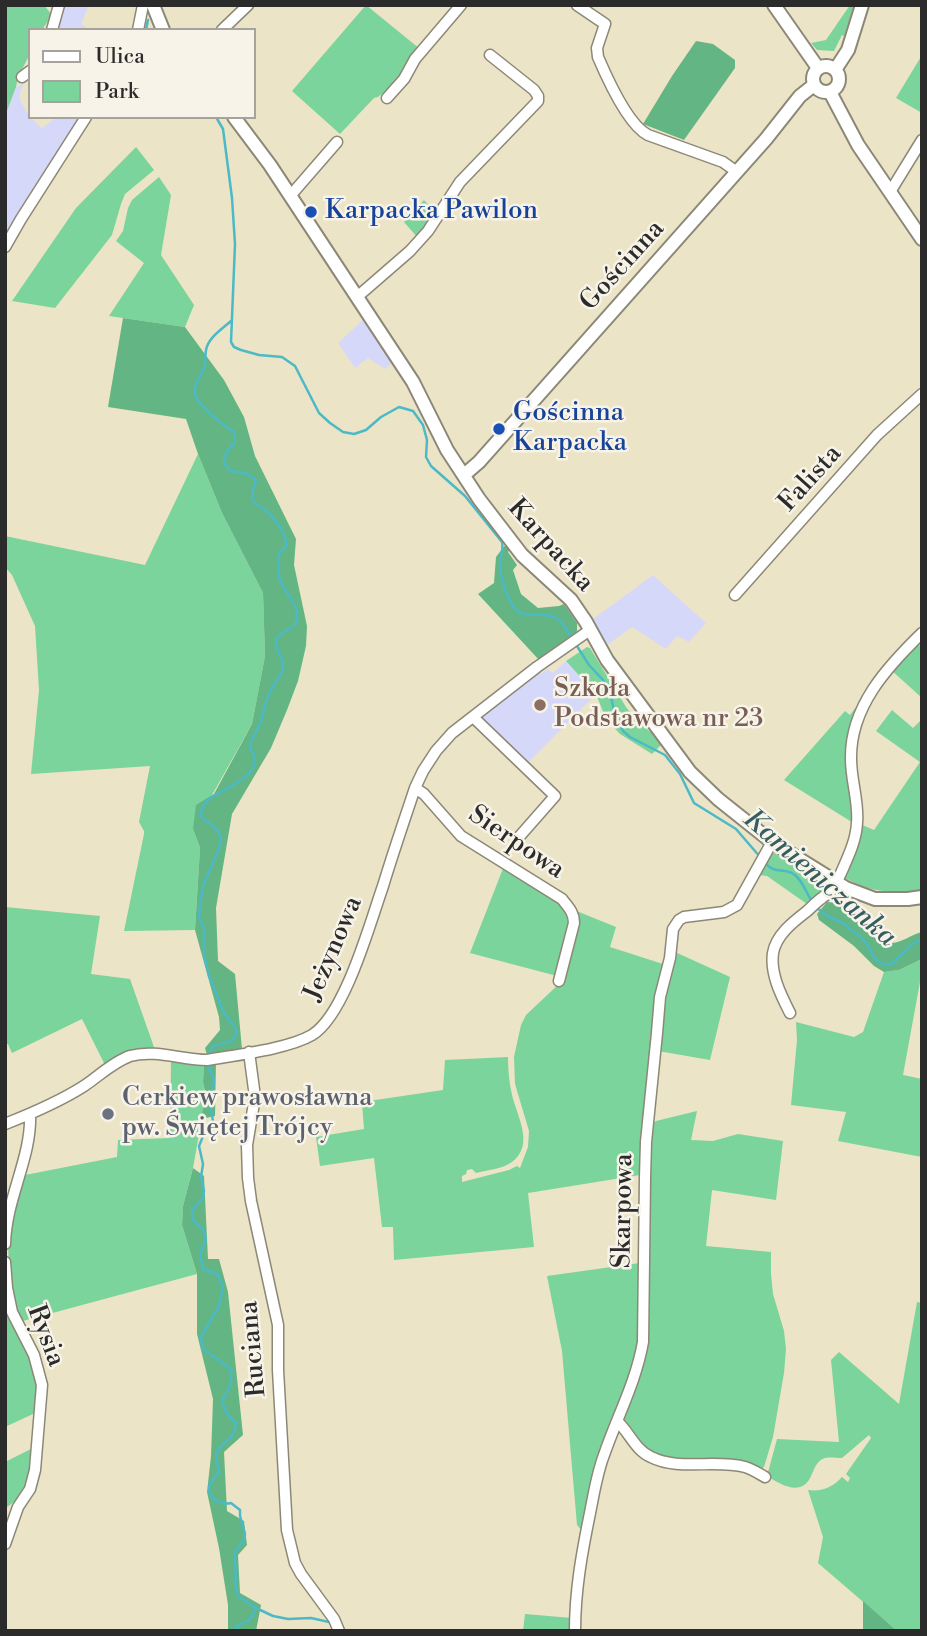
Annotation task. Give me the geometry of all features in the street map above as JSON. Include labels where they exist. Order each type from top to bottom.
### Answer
[{"type":"street","points":[[53,28],[60,5]]},
{"type":"street","points":[[138,28],[143,5]]},
{"type":"street","points":[[153,5],[162,28]]},
{"type":"street","points":[[224,28],[248,5]]},
{"type":"street","points":[[387,98],[404,79],[415,59],[461,5]]},
{"type":"street","points":[[577,5],[605,24],[597,48],[597,57],[630,120],[638,129],[723,163],[737,172]]},
{"type":"street","points":[[774,5],[818,68]]},
{"type":"street","points":[[835,70],[848,50],[862,5]]},
{"type":"street","points":[[357,297],[411,251],[460,182],[538,101],[534,90],[490,55]]},
{"type":"street","points":[[827,66],[835,70],[839,80],[835,90],[821,92],[814,85],[813,76],[818,68],[827,66]]},
{"type":"street","name":"Gościnna","points":[[464,475],[479,462],[774,131],[800,96],[814,85]]},
{"type":"street","points":[[830,92],[858,145],[922,239]]},
{"type":"street","points":[[5,247],[85,119]]},
{"type":"street","name":"Karpacka","points":[[235,119],[291,195],[421,396],[447,450],[479,499],[529,562],[571,600],[614,671],[690,772],[769,847],[858,894],[887,900],[922,898]]},
{"type":"street","points":[[890,191],[922,139]]},
{"type":"street","points":[[291,195],[337,142]]},
{"type":"street","name":"Falista","points":[[735,595],[877,435],[922,394]]},
{"type":"street","name":"Jeżynowa","points":[[5,1124],[65,1098],[129,1057],[158,1054],[194,1060],[212,1059],[284,1044],[313,1034],[333,1012],[351,975],[423,771],[452,733],[590,631]]},
{"type":"street","points":[[790,1013],[778,988],[773,953],[778,940],[791,923],[830,893],[836,883],[857,831],[850,756],[856,725],[880,677],[922,633]]},
{"type":"street","points":[[473,717],[555,796],[519,836]]},
{"type":"street","name":"Sierpowa","points":[[415,788],[424,794],[461,836],[562,899],[571,911],[574,922],[559,981]]},
{"type":"street","name":"Skarpowa","points":[[575,1631],[577,1585],[598,1472],[637,1369],[643,1342],[646,1142],[660,997],[670,958],[673,929],[684,917],[730,910],[742,897],[769,847]]},
{"type":"street","name":"Ruciana","points":[[249,1052],[255,1097],[247,1145],[248,1178],[278,1325],[287,1530],[295,1563],[334,1619],[339,1631]]},
{"type":"street","points":[[5,1244],[8,1211],[29,1134],[30,1114]]},
{"type":"street","name":"Rysia","points":[[5,1262],[12,1312],[34,1355],[42,1385],[35,1470],[30,1489],[18,1507],[5,1544]]},
{"type":"street","points":[[617,1421],[637,1447],[653,1458],[746,1467],[765,1477]]},
{"type":"shaded area","points":[[64,5],[89,5],[81,24],[88,28],[58,28]]},
{"type":"shaded area","points":[[24,83],[19,96],[28,119],[32,119],[42,128],[54,119],[84,119],[5,243],[5,116],[16,87]]},
{"type":"shaded area","points":[[365,318],[392,363],[385,369],[368,358],[355,368],[338,343]]},
{"type":"shaded area","points":[[653,575],[706,623],[689,642],[677,636],[666,649],[632,627],[607,645],[593,619]]},
{"type":"shaded area","name":"Szkoła Podstawowa nr 23","points":[[566,661],[596,694],[526,765],[480,717],[540,672],[541,674],[547,669],[553,673]]},
{"type":"green space","points":[[5,5],[44,5],[52,15],[43,28],[28,28],[28,58],[18,77],[5,116]]},
{"type":"green space","points":[[366,5],[420,49],[399,79],[374,98],[340,134],[292,91]]},
{"type":"green space","points":[[850,5],[854,5],[844,36],[842,35],[834,51],[817,50],[811,43],[826,40]]},
{"type":"green space","points":[[696,41],[713,44],[735,60],[735,68],[684,140],[643,124]]},
{"type":"green space","points":[[922,55],[922,113],[896,98]]},
{"type":"green space","points":[[136,147],[154,170],[125,194],[112,235],[55,308],[12,301],[76,208]]},
{"type":"green space","points":[[159,177],[171,195],[161,255],[194,305],[185,327],[109,316],[144,263],[116,241],[123,231],[132,200]]},
{"type":"green space","points":[[424,200],[433,210],[434,217],[418,238],[404,222]]},
{"type":"green space","points":[[123,318],[185,327],[224,380],[244,417],[255,456],[296,539],[294,565],[307,626],[306,646],[298,681],[287,710],[271,748],[232,814],[216,908],[218,961],[235,974],[242,1049],[207,1055],[205,1048],[220,1030],[219,1017],[195,930],[200,848],[193,829],[196,805],[214,794],[252,724],[265,656],[263,593],[222,513],[186,419],[108,407]]},
{"type":"green space","points":[[198,454],[222,513],[263,593],[265,656],[252,724],[193,829],[200,848],[195,930],[124,931],[144,834],[139,822],[150,766],[31,774],[39,690],[35,626],[12,575],[5,567],[5,536],[145,565]]},
{"type":"green space","points":[[506,544],[517,565],[513,570],[521,594],[538,608],[564,604],[577,623],[575,635],[540,661],[478,594],[494,583],[496,557]]},
{"type":"green space","points":[[916,642],[922,648],[922,698],[890,669]]},
{"type":"green space","points":[[587,647],[626,707],[661,745],[652,754],[620,734],[606,719],[596,694],[566,661]]},
{"type":"green space","points":[[865,695],[853,727],[855,824],[784,780],[845,711],[850,715]]},
{"type":"green space","points":[[892,710],[913,728],[922,719],[922,891],[881,891],[843,877],[860,824],[874,830],[920,762],[876,731]]},
{"type":"green space","points":[[771,852],[830,888],[807,908],[807,904],[767,876],[758,875]]},
{"type":"green space","points":[[504,866],[561,901],[571,915],[557,976],[470,953]]},
{"type":"green space","points":[[827,902],[846,909],[881,942],[898,942],[922,932],[922,959],[899,970],[884,972],[874,966],[854,946],[819,920],[817,914]]},
{"type":"green space","points":[[5,907],[100,916],[91,974],[130,979],[155,1050],[128,1053],[105,1065],[82,1019],[12,1053],[8,1044],[5,1044]]},
{"type":"green space","points":[[574,910],[616,927],[610,947],[663,964],[655,1001],[640,1175],[528,1193],[534,1247],[394,1260],[393,1227],[382,1227],[374,1158],[320,1166],[316,1137],[364,1129],[362,1102],[443,1090],[445,1060],[508,1057],[511,1090],[522,1130],[522,1147],[512,1162],[476,1173],[472,1169],[467,1170],[462,1176],[462,1182],[517,1166],[520,1168],[528,1147],[529,1131],[515,1084],[514,1057],[526,1015],[560,983]]},
{"type":"green space","points":[[675,952],[730,977],[710,1060],[658,1051]]},
{"type":"green space","points":[[922,959],[903,1075],[922,1079],[922,1157],[838,1141],[846,1112],[791,1105],[796,1022],[854,1037],[863,1032],[884,972],[899,970]]},
{"type":"green space","points":[[171,1060],[204,1062],[203,1082],[206,1095],[183,1206],[182,1225],[197,1274],[19,1322],[9,1288],[8,1229],[20,1176],[117,1157],[118,1140],[170,1138]]},
{"type":"green space","points":[[204,1062],[216,1062],[215,1116],[201,1119],[206,1095],[203,1082]]},
{"type":"green space","points":[[697,1111],[691,1140],[713,1141],[738,1134],[783,1141],[776,1200],[712,1190],[706,1246],[771,1252],[773,1294],[784,1331],[786,1349],[773,1437],[764,1467],[761,1469],[751,1465],[662,1458],[648,1450],[622,1419],[638,1376],[652,1124]]},
{"type":"green space","points":[[193,1168],[204,1176],[208,1259],[219,1259],[228,1292],[243,1435],[224,1452],[227,1511],[244,1521],[247,1545],[238,1555],[240,1593],[261,1605],[256,1631],[228,1631],[228,1605],[207,1492],[213,1399],[197,1334],[197,1274],[182,1225],[183,1206]]},
{"type":"green space","points":[[640,1263],[641,1320],[638,1354],[583,1532],[577,1525],[562,1351],[547,1276]]},
{"type":"green space","points":[[5,1293],[31,1356],[39,1386],[36,1412],[5,1427]]},
{"type":"green space","points":[[917,1302],[922,1303],[922,1631],[897,1631],[818,1563],[823,1537],[808,1490],[827,1488],[842,1477],[848,1482],[850,1478],[846,1474],[871,1438],[869,1435],[842,1458],[822,1459],[802,1486],[791,1487],[767,1476],[777,1439],[839,1442],[831,1360],[839,1352],[899,1404]]},
{"type":"green space","points":[[35,1447],[29,1482],[21,1496],[5,1508],[5,1462]]},
{"type":"green space","points":[[863,1601],[897,1631],[863,1631]]},
{"type":"green space","points":[[525,1614],[572,1618],[573,1631],[523,1631]]},
{"type":"waterway","name":"Kamieniczanka","points":[[146,28],[148,20]]},
{"type":"waterway","name":"Kamieniczanka","points":[[217,119],[223,129],[232,198],[235,244],[231,342],[234,347],[259,355],[282,357],[295,366],[319,413],[343,432],[354,434],[366,430],[399,407],[413,411],[423,425],[427,440],[426,457],[431,466],[465,496],[502,542],[501,574],[513,606],[521,613],[554,617],[562,623],[572,638]]},
{"type":"waterway","points":[[212,1057],[210,1052],[213,1046],[231,1041],[237,1030],[224,1013],[209,976],[204,955],[204,928],[199,918],[200,904],[203,886],[221,839],[217,829],[201,817],[201,811],[209,800],[238,782],[253,768],[255,759],[250,748],[251,742],[260,724],[268,696],[283,668],[276,641],[280,634],[294,626],[297,619],[296,608],[278,573],[279,553],[286,547],[283,533],[268,512],[253,500],[256,480],[248,474],[230,471],[224,462],[226,453],[235,442],[234,432],[205,409],[195,393],[195,386],[205,365],[207,346],[231,321]]},
{"type":"waterway","name":"Kamieniczanka","points":[[575,643],[589,665],[603,680],[623,731],[665,755],[680,774],[694,803],[736,829],[761,858]]},
{"type":"waterway","name":"Kamieniczanka","points":[[765,863],[775,870],[796,875],[813,903]]},
{"type":"waterway","name":"Kamieniczanka","points":[[817,908],[861,937],[874,958],[881,963],[890,965],[914,943],[922,940]]},
{"type":"waterway","points":[[210,1063],[209,1069],[214,1080],[210,1105],[213,1121],[206,1129],[199,1146],[204,1191],[203,1198],[193,1209],[192,1215],[193,1220],[203,1229],[206,1239],[200,1254],[203,1269],[217,1274],[223,1287],[219,1306],[201,1337],[203,1349],[231,1369],[231,1384],[222,1401],[227,1414],[236,1423],[233,1434],[217,1453],[219,1472],[209,1488],[211,1496],[217,1501],[231,1503],[240,1510],[245,1534],[235,1552],[236,1590],[239,1597],[256,1608],[250,1619],[238,1625],[234,1631]]},
{"type":"waterway","points":[[256,1608],[288,1619],[311,1618],[329,1622]]},
{"type":"place","name":"Karpacka Pawilon","points":[[311,212]]},
{"type":"place","name":"Gościnna Karpacka","points":[[499,429]]},
{"type":"place","name":"Szkoła Podstawowa nr 23","points":[[540,705]]},
{"type":"place","name":"Cerkiew prawosławna pw. Świętej Trójcy","points":[[108,1114]]}]
